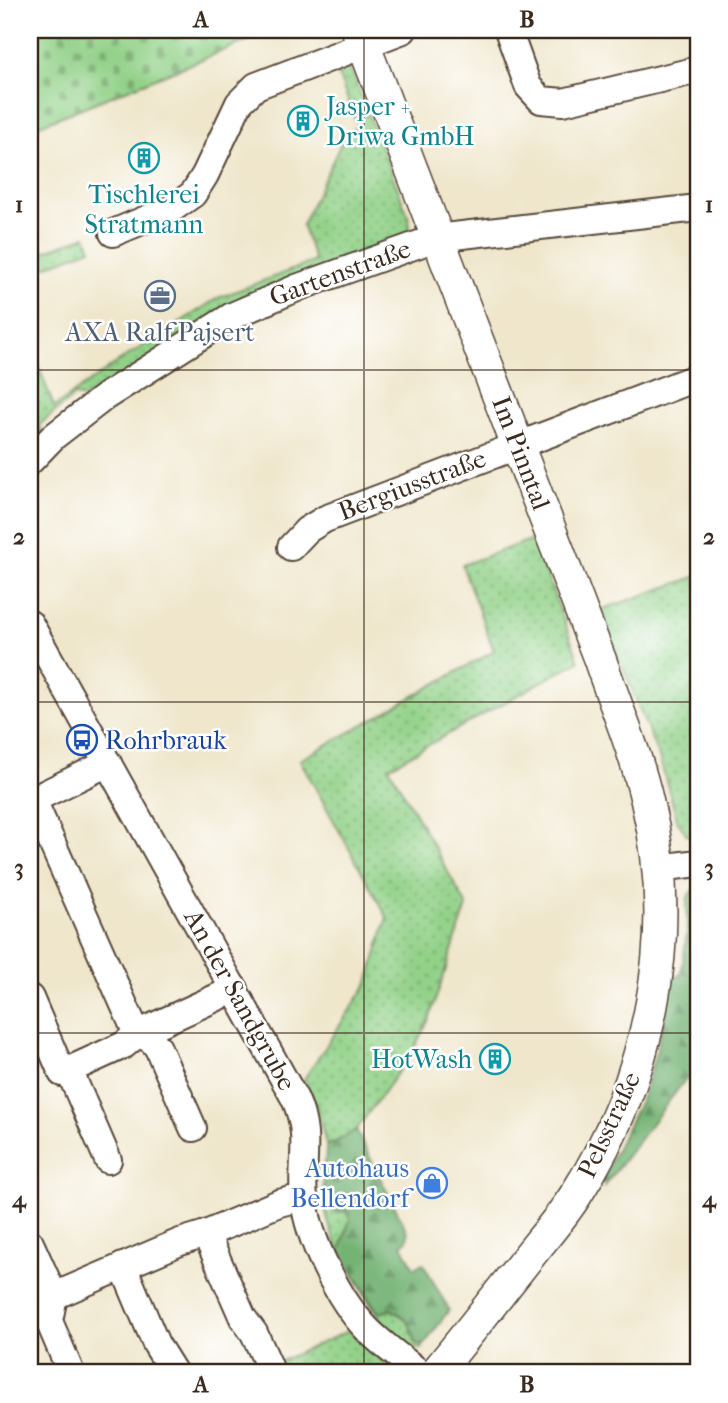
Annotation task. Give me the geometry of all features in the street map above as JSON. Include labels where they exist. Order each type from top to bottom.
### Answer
[{"type":"main road","name":"Im Pinntal","points":[[360,37],[518,445],[635,759],[648,803],[660,868]]},
{"type":"main road","name":"Pelsstraße","points":[[436,1373],[576,1195],[617,1121],[641,1054],[656,987],[661,930],[660,868]]},
{"type":"street","points":[[113,233],[173,208],[193,194],[205,176],[239,103],[256,86],[360,37],[403,30]]},
{"type":"street","points":[[508,30],[528,86],[541,100],[563,102],[698,70]]},
{"type":"street","name":"Gartenstraße","points":[[30,461],[53,437],[91,406],[232,316],[299,287],[436,237],[698,208]]},
{"type":"street","name":"Bergiusstraße","points":[[291,547],[307,530],[325,519],[698,377]]},
{"type":"street","name":"An der Sandgrube","points":[[30,624],[299,1107],[306,1136],[304,1197],[307,1222],[317,1250],[352,1313],[369,1331],[420,1373]]},
{"type":"street","points":[[108,764],[31,800],[137,1034],[151,1039],[158,1048],[193,1128]]},
{"type":"street","points":[[660,868],[698,863]]},
{"type":"street","points":[[30,998],[62,1073],[124,1045],[137,1034],[235,989]]},
{"type":"street","points":[[69,1070],[108,1160]]},
{"type":"street","points":[[54,1296],[180,1242],[279,1203],[304,1197]]},
{"type":"street","points":[[206,1234],[243,1318],[254,1333],[269,1366]]},
{"type":"street","points":[[33,1258],[54,1296],[50,1321],[71,1373]]},
{"type":"street","points":[[123,1266],[156,1344],[174,1373]]},
{"type":"green space","points":[[30,30],[274,30],[30,129]]},
{"type":"green space","points":[[346,66],[350,68],[408,215],[410,230],[405,237],[84,398],[74,396],[39,425],[45,436],[37,443],[30,424],[30,343],[54,407],[218,298],[315,261],[302,225],[346,133],[358,127],[336,69]]},
{"type":"green space","points":[[86,236],[91,249],[30,273],[30,257]]},
{"type":"green space","points":[[533,539],[579,661],[389,767],[467,906],[429,1019],[411,1054],[356,1130],[326,1145],[317,1107],[304,1079],[368,983],[387,917],[300,760],[494,651],[462,565]]},
{"type":"green space","points":[[698,576],[698,839],[687,835],[677,820],[660,760],[600,610]]},
{"type":"green space","points":[[698,886],[698,1063],[604,1186],[604,1174],[642,1097],[656,1053],[673,977],[681,975],[687,933],[687,900]]},
{"type":"green space","points":[[356,1130],[408,1233],[407,1240],[402,1245],[414,1268],[423,1263],[449,1310],[424,1345],[416,1344],[410,1327],[401,1315],[390,1309],[381,1313],[377,1311],[340,1251],[350,1219],[349,1213],[345,1210],[337,1213],[326,1200],[323,1182],[326,1145]]},
{"type":"green space","points":[[323,1196],[326,1204],[349,1213],[350,1219],[340,1251],[329,1225]]},
{"type":"green space","points":[[352,1272],[369,1300],[381,1313],[390,1309],[409,1321],[416,1344],[424,1345],[422,1349],[411,1347],[390,1331],[380,1319]]},
{"type":"green space","points":[[348,1331],[393,1369],[394,1373],[254,1373]]},
{"type":"place","name":"Jasper + Driwa GmbH","points":[[303,121]]},
{"type":"place","name":"Tischlerei Stratmann","points":[[144,158]]},
{"type":"place","name":"AXA Ralf Pajsert","points":[[160,296]]},
{"type":"place","name":"Rohrbrauk","points":[[82,740]]},
{"type":"place","name":"HotWash","points":[[495,1059]]},
{"type":"place","name":"Autohaus Bellendorf","points":[[432,1183]]}]
